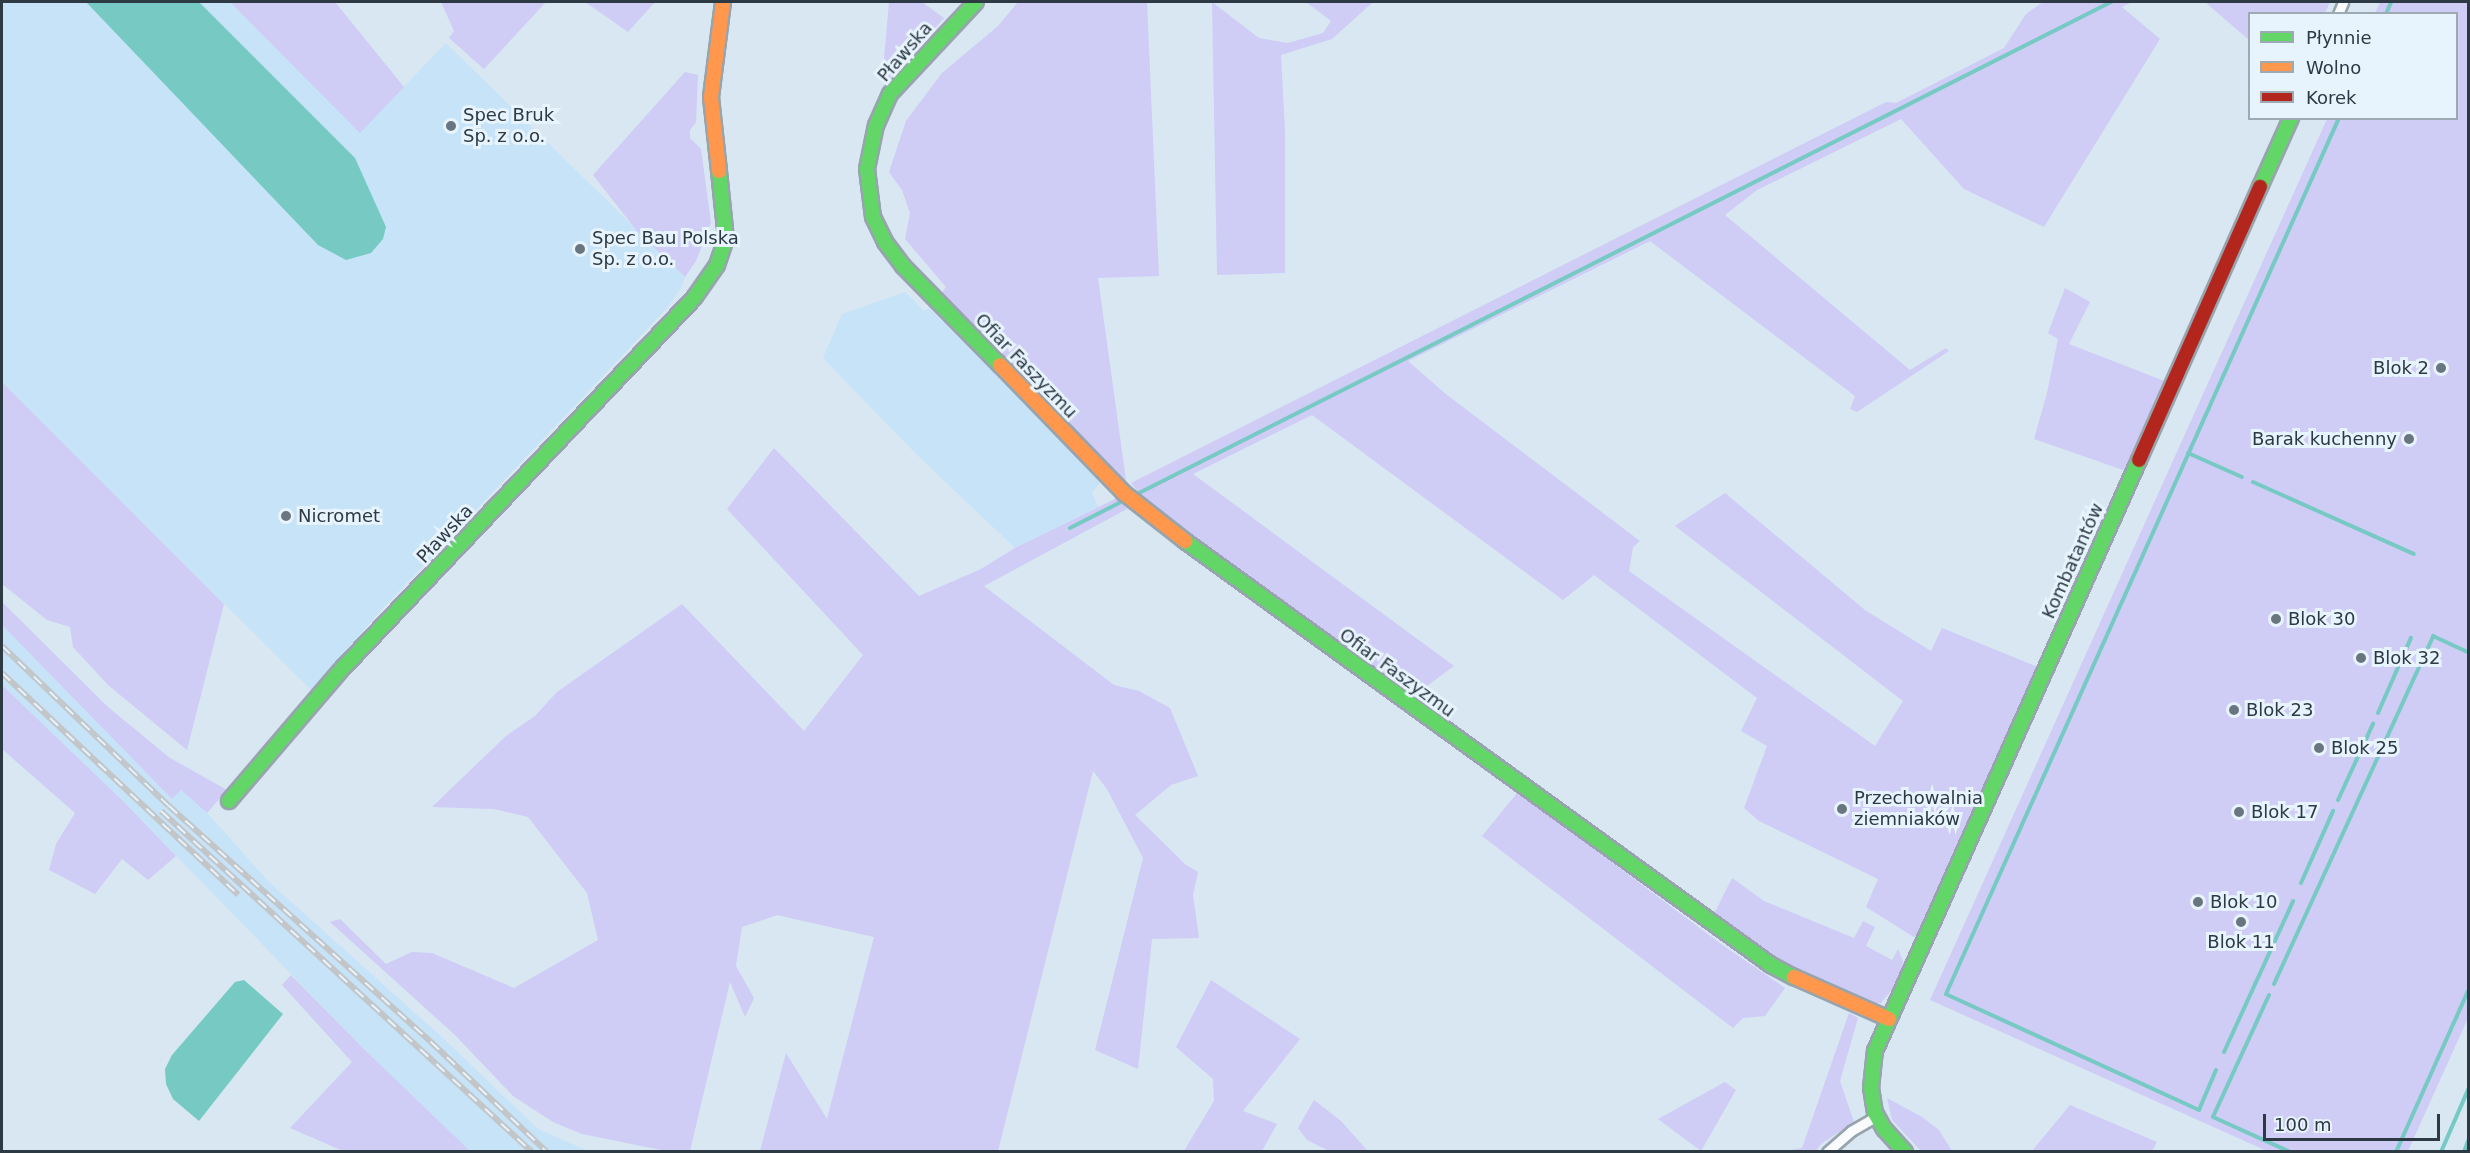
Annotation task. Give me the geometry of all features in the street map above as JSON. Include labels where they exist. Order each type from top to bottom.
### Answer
[{"type":"street","name":"Pławska","points":[[229,801],[340,671],[694,298],[717,265],[726,239],[711,97],[723,2]]},
{"type":"street","name":"Pławska","points":[[867,169],[876,125],[890,94],[904,76],[976,2]]},
{"type":"street","name":"Kombatantów","points":[[1889,1019],[2290,120]]},
{"type":"street","name":"Ofiar Faszyzmu","points":[[867,169],[873,217],[885,243],[903,266],[1124,493],[1296,622],[1771,965],[1828,994],[1889,1019]]},
{"type":"street","points":[[1889,1019],[1875,1052],[1871,1088],[1877,1116],[1905,1152]]},
{"type":"street","points":[[1827,1152],[1851,1131],[1877,1116]]},
{"type":"shaded area","points":[[2,2],[230,2],[360,132],[446,43],[685,277],[681,288],[667,308],[384,607],[311,690],[2,382]]},
{"type":"shaded area","points":[[86,2],[199,2],[355,158],[386,227],[383,239],[371,253],[346,260],[318,245]]},
{"type":"shaded area","points":[[230,2],[335,2],[404,87],[360,133]]},
{"type":"shaded area","points":[[441,2],[546,2],[484,69],[449,38],[454,31]]},
{"type":"shaded area","points":[[585,2],[655,2],[628,32]]},
{"type":"shaded area","points":[[889,2],[922,2],[944,18],[888,80],[883,70]]},
{"type":"shaded area","points":[[1018,2],[1147,2],[1159,276],[1098,278],[1126,480],[1119,477],[941,294],[946,287],[905,239],[910,213],[902,190],[889,172],[906,121],[942,73],[998,26]]},
{"type":"shaded area","points":[[1212,2],[1259,38],[1288,43],[1323,33],[1331,21],[1306,2],[1373,2],[1332,39],[1281,55],[1285,132],[1285,273],[1217,275]]},
{"type":"shaded area","points":[[2043,2],[2132,2],[2122,7],[2160,39],[2044,227],[1964,189],[1901,119],[1757,190],[1725,215],[1910,370],[1946,348],[1949,351],[1857,412],[1850,409],[1855,396],[1650,241],[1408,361],[1447,395],[1640,541],[1633,547],[1629,571],[1875,746],[1903,701],[1675,526],[1725,493],[1865,610],[1931,651],[1942,628],[2038,667],[1917,939],[1866,907],[1878,879],[1759,821],[1744,808],[1767,746],[1741,731],[1757,698],[1594,575],[1563,600],[1312,415],[1193,474],[1454,666],[1408,700],[1147,503],[1131,483],[1886,102],[1896,103],[2004,48],[2026,14]]},
{"type":"shaded area","points":[[2205,2],[2330,2],[2325,12],[2248,12],[2248,39]]},
{"type":"shaded area","points":[[2380,2],[2468,2],[2468,1018],[2408,1151],[2267,1151],[1930,1000],[2327,120],[2458,120],[2458,12],[2375,12]]},
{"type":"shaded area","points":[[685,72],[698,75],[696,122],[690,130],[690,138],[701,149],[711,223],[696,261],[685,277],[637,231],[593,175]]},
{"type":"shaded area","points":[[2065,288],[2090,302],[2069,344],[2167,382],[2126,471],[2034,439],[2047,393],[2058,339],[2048,333]]},
{"type":"shaded area","points":[[905,292],[924,311],[929,308],[1101,481],[1092,493],[1098,507],[1015,548],[915,453],[823,358],[842,314]]},
{"type":"shaded area","points":[[2,382],[224,604],[187,750],[108,685],[73,647],[70,627],[47,620],[2,584]]},
{"type":"shaded area","points":[[774,448],[919,596],[981,569],[1015,548],[1117,498],[1127,509],[984,586],[1114,685],[1139,691],[1170,708],[1198,776],[1171,785],[1135,815],[1186,865],[1198,872],[1193,895],[1199,938],[1152,939],[1138,1069],[1095,1050],[1143,858],[1107,789],[1093,771],[998,1151],[760,1151],[786,1053],[827,1119],[874,937],[777,915],[742,927],[736,966],[754,998],[745,1017],[730,982],[690,1151],[671,1152],[582,1134],[553,1122],[513,1096],[455,1035],[330,922],[340,919],[386,964],[412,952],[432,953],[514,988],[598,940],[587,893],[528,817],[494,809],[432,807],[506,736],[535,716],[557,692],[682,604],[804,731],[863,655],[727,509]]},
{"type":"shaded area","points":[[2,602],[108,707],[170,758],[227,790],[207,813],[181,790],[172,799],[2,625]]},
{"type":"shaded area","points":[[2,625],[172,799],[181,790],[210,816],[269,882],[444,1039],[538,1129],[588,1151],[470,1151],[366,1051],[125,803],[2,685]]},
{"type":"shaded area","points":[[2,685],[125,803],[176,856],[148,880],[122,859],[95,894],[49,870],[56,844],[75,813],[2,749]]},
{"type":"shaded area","points":[[1518,792],[1721,944],[1785,988],[1765,1016],[1743,1018],[1733,1028],[1482,836]]},
{"type":"shaded area","points":[[1732,878],[1764,901],[1854,938],[1863,921],[1875,927],[1866,946],[1892,960],[1898,949],[1904,964],[1898,982],[1881,1003],[1865,1004],[1770,959],[1713,916]]},
{"type":"shaded area","points":[[291,975],[470,1151],[343,1151],[290,1128],[352,1062],[282,985]]},
{"type":"shaded area","points":[[244,980],[283,1014],[199,1121],[173,1099],[166,1084],[165,1069],[172,1055],[235,982]]},
{"type":"shaded area","points":[[1211,980],[1300,1039],[1243,1111],[1277,1124],[1262,1151],[1184,1151],[1214,1101],[1213,1079],[1176,1047]]},
{"type":"shaded area","points":[[1849,1013],[1858,1018],[1840,1081],[1854,1122],[1821,1144],[1816,1151],[1785,1151],[1802,1148]]},
{"type":"shaded area","points":[[1725,1082],[1736,1090],[1701,1151],[1658,1119]]},
{"type":"shaded area","points":[[1887,1098],[1922,1117],[1939,1130],[1952,1151],[1921,1151],[1892,1120]]},
{"type":"shaded area","points":[[1314,1100],[1341,1121],[1366,1149],[1364,1151],[1329,1151],[1307,1140],[1298,1128]]},
{"type":"shaded area","points":[[2070,1105],[2157,1142],[2152,1151],[2032,1151]]},
{"type":"waterway","points":[[1139,493],[2111,2]]},
{"type":"waterway","points":[[2387,12],[2391,2]]},
{"type":"waterway","points":[[2216,1070],[2199,1110],[1946,994],[2338,120]]},
{"type":"waterway","points":[[2188,453],[2242,477]]},
{"type":"waterway","points":[[2253,482],[2414,554]]},
{"type":"waterway","points":[[1070,528],[1119,503]]},
{"type":"waterway","points":[[2274,984],[2433,636],[2468,652]]},
{"type":"waterway","points":[[2378,713],[2411,638]]},
{"type":"waterway","points":[[2338,800],[2373,724]]},
{"type":"waterway","points":[[2301,883],[2333,811]]},
{"type":"waterway","points":[[2224,1052],[2293,901]]},
{"type":"waterway","points":[[2396,1152],[2468,991]]},
{"type":"waterway","points":[[2269,995],[2213,1117],[2290,1152]]},
{"type":"waterway","points":[[2441,1152],[2468,1090]]},
{"type":"waterway","points":[[2464,1152],[2468,1141]]},
{"type":"railway","points":[[2,646],[169,806],[431,1042],[547,1152]]},
{"type":"railway","points":[[2,673],[238,895]]},
{"type":"railway","points":[[161,811],[532,1152]]},
{"type":"traffic: fast","points":[[976,2],[890,94],[876,125],[867,169],[873,217],[885,242],[903,266],[1000,365]]},
{"type":"traffic: fast","points":[[2260,187],[2290,120]]},
{"type":"traffic: fast","points":[[229,801],[340,671],[694,298],[717,265],[726,239],[719,171]]},
{"type":"traffic: fast","points":[[1905,1152],[1884,1129],[1875,1113],[1871,1088],[1875,1051],[2139,460]]},
{"type":"traffic: fast","points":[[1185,541],[1771,965],[1794,977]]},
{"type":"traffic: slow","points":[[719,171],[711,97],[723,2]]},
{"type":"traffic: slow","points":[[1000,365],[1124,493],[1185,541]]},
{"type":"traffic: slow","points":[[1794,977],[1889,1019]]},
{"type":"traffic: jam","points":[[2139,460],[2260,187]]},
{"type":"place","name":"Spec Bruk Sp. z o.o.","points":[[451,126]]},
{"type":"place","name":"Spec Bau Polska Sp. z o.o.","points":[[580,249]]},
{"type":"place","name":"Blok 2","points":[[2441,368]]},
{"type":"place","name":"Barak kuchenny","points":[[2409,439]]},
{"type":"place","name":"Nicromet","points":[[286,516]]},
{"type":"place","name":"Blok 30","points":[[2276,619]]},
{"type":"place","name":"Blok 32","points":[[2361,658]]},
{"type":"place","name":"Blok 23","points":[[2234,710]]},
{"type":"place","name":"Blok 25","points":[[2319,748]]},
{"type":"place","name":"Przechowalnia ziemniaków","points":[[1842,809]]},
{"type":"place","name":"Blok 17","points":[[2239,812]]},
{"type":"place","name":"Blok 10","points":[[2198,902]]},
{"type":"place","name":"Blok 11","points":[[2241,922]]}]
